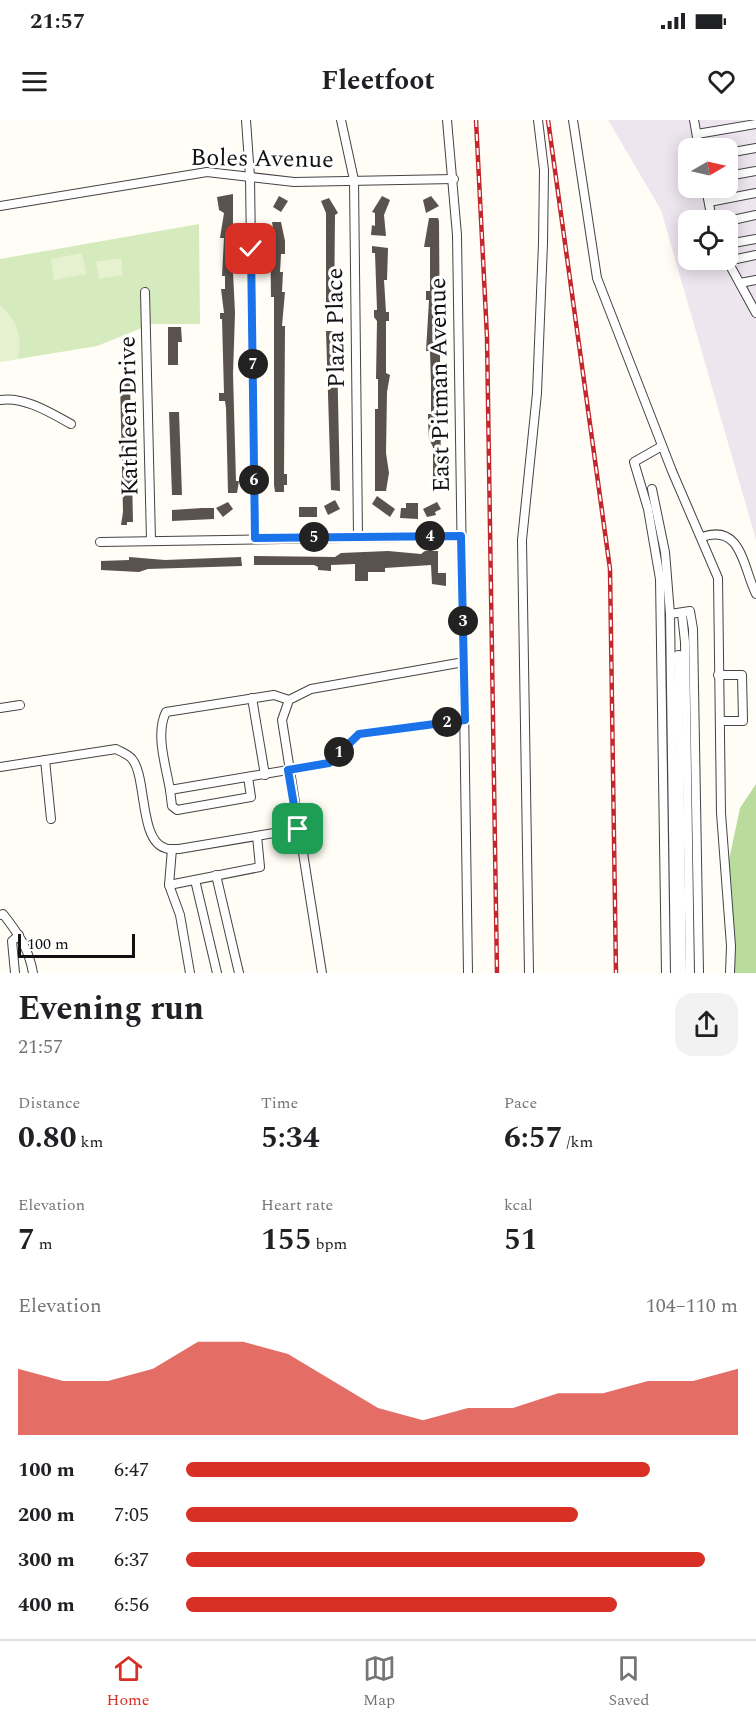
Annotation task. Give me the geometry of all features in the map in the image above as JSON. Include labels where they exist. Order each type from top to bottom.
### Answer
[{"type":"street","points":[[246,120],[250,177],[255,538]]},
{"type":"street","name":"Plaza Place","points":[[341,120],[354,180],[358,536]]},
{"type":"street","name":"East Pitman Avenue","points":[[447,120],[454,179],[457,235],[468,973]]},
{"type":"street","points":[[529,973],[522,540],[537,393],[543,243],[544,170],[538,120]]},
{"type":"street","points":[[573,120],[597,278],[662,447],[706,535],[718,584],[721,813],[730,973]]},
{"type":"street","points":[[694,120],[697,138]]},
{"type":"street","points":[[696,134],[756,124]]},
{"type":"street","points":[[738,151],[756,148]]},
{"type":"street","points":[[738,174],[756,171]]},
{"type":"street","name":"Boles Avenue","points":[[0,206],[207,172],[294,182],[454,179]]},
{"type":"street","points":[[709,202],[756,193]]},
{"type":"street","points":[[708,198],[710,210]]},
{"type":"street","points":[[738,219],[756,215]]},
{"type":"street","points":[[738,242],[756,239]]},
{"type":"street","points":[[738,258],[756,255]]},
{"type":"street","points":[[733,270],[754,303],[756,313]]},
{"type":"street","points":[[740,283],[756,280]]},
{"type":"street","name":"Kathleen Drive","points":[[145,292],[151,540]]},
{"type":"street","points":[[0,400],[7,399],[40,408],[71,424]]},
{"type":"street","points":[[662,447],[634,462],[648,509],[660,579],[666,973]]},
{"type":"street","points":[[652,489],[665,552],[670,614],[675,973]]},
{"type":"street","points":[[706,535],[725,535],[737,546],[756,594]]},
{"type":"street","points":[[100,542],[461,536]]},
{"type":"street","points":[[670,614],[690,611],[693,629],[699,973]]},
{"type":"street","points":[[682,614],[685,656],[690,973]]},
{"type":"street","points":[[682,973],[678,655],[685,656]]},
{"type":"street","points":[[322,973],[288,770],[282,720],[289,700],[311,689],[464,662]]},
{"type":"street","points":[[718,675],[742,675],[743,721],[720,721]]},
{"type":"street","points":[[248,777],[251,797],[177,810],[172,806],[161,734],[162,721],[166,712],[274,695],[289,700]]},
{"type":"street","points":[[252,698],[265,774]]},
{"type":"street","points":[[0,708],[20,705]]},
{"type":"street","points":[[170,790],[329,763],[359,734],[465,720]]},
{"type":"street","points":[[0,767],[116,750],[130,756],[136,765],[146,814],[155,841],[164,848],[172,849],[298,829]]},
{"type":"street","points":[[45,760],[51,819]]},
{"type":"street","points":[[169,885],[260,867],[256,836]]},
{"type":"street","points":[[172,849],[169,885],[180,915],[190,973]]},
{"type":"street","points":[[216,875],[239,973]]},
{"type":"street","points":[[195,880],[217,973]]},
{"type":"street","points":[[0,915],[3,914],[30,954],[33,973]]},
{"type":"street","points":[[15,973],[12,941],[19,935]]},
{"type":"shaded area","points":[[608,120],[756,120],[756,540],[678,270],[738,270],[738,210],[678,210],[678,269],[661,210]]},
{"type":"green space","points":[[199,224],[200,324],[152,324],[97,346],[0,362],[0,259]]},
{"type":"green space","points":[[82,253],[86,274],[54,280],[51,259]]},
{"type":"green space","points":[[121,258],[123,275],[99,279],[96,262]]},
{"type":"green space","points":[[0,305],[15,323],[19,343],[18,359],[0,362]]},
{"type":"green space","points":[[756,784],[756,973],[734,973],[729,860],[740,808]]},
{"type":"building","points":[[233,194],[235,313],[233,374],[236,481],[239,481],[237,493],[228,493],[226,408],[225,401],[219,401],[219,393],[224,393],[220,313],[224,313],[221,289],[225,289],[225,276],[222,276],[224,238],[220,238],[224,213],[219,210],[217,197]]},
{"type":"building","points":[[279,196],[288,201],[281,212],[273,207]]},
{"type":"building","points":[[382,196],[390,200],[384,215],[386,236],[371,235],[372,225],[375,226],[375,213],[372,212]]},
{"type":"building","points":[[431,196],[439,206],[426,213],[423,200]]},
{"type":"building","points":[[329,198],[338,213],[335,215],[334,318],[326,318],[326,213],[321,201]]},
{"type":"building","points":[[429,218],[438,218],[439,221],[441,491],[433,491],[433,447],[429,439],[428,420],[428,414],[431,414],[431,383],[430,351],[426,351],[429,300],[426,300],[426,291],[430,291],[430,247],[424,247]]},
{"type":"building","points":[[272,222],[281,222],[285,241],[285,254],[281,254],[280,272],[283,272],[282,292],[285,292],[282,326],[285,326],[284,474],[287,474],[287,485],[284,485],[284,492],[275,492],[274,485],[274,297],[271,297],[270,228],[273,228]]},
{"type":"building","points":[[372,246],[388,248],[387,280],[384,280],[386,312],[389,312],[389,321],[386,321],[386,373],[390,375],[387,392],[386,453],[389,473],[386,491],[375,491],[375,409],[378,409],[378,379],[376,379],[377,321],[374,317],[374,310],[377,310],[375,253],[372,253]]},
{"type":"building","points":[[168,327],[181,327],[182,342],[178,342],[178,365],[168,365]]},
{"type":"building","points":[[326,331],[335,331],[337,353],[340,491],[331,490]]},
{"type":"building","points":[[120,380],[130,380],[133,522],[127,522],[127,525],[121,525],[123,512]]},
{"type":"building","points":[[169,412],[179,412],[182,495],[172,495]]},
{"type":"building","points":[[377,496],[395,509],[390,517],[372,504]]},
{"type":"building","points":[[335,500],[340,509],[328,515],[324,506]]},
{"type":"building","points":[[228,502],[233,509],[223,517],[216,508]]},
{"type":"building","points":[[437,502],[441,509],[435,512],[436,515],[427,517],[423,509]]},
{"type":"building","points":[[406,503],[418,503],[418,519],[400,518],[401,508],[406,508]]},
{"type":"building","points":[[299,507],[317,507],[317,517],[299,517]]},
{"type":"building","points":[[214,508],[214,519],[172,521],[172,510]]},
{"type":"building","points":[[388,551],[421,554],[425,551],[438,551],[438,573],[446,573],[446,586],[432,584],[431,565],[385,568],[385,572],[368,572],[368,581],[355,581],[355,564],[331,565],[331,571],[318,570],[318,567],[314,565],[254,565],[254,556],[335,557],[341,553]]},
{"type":"building","points":[[129,557],[165,560],[241,557],[242,566],[148,569],[139,572],[101,570],[101,561],[129,560]]},
{"type":"railway","points":[[476,120],[487,337],[497,973]]},
{"type":"railway","points":[[548,120],[610,569],[616,973]]},
{"type":"route","points":[[251,249],[255,538],[461,536],[465,720],[387,728],[359,734],[329,763],[312,767],[299,766],[288,770],[298,829]]}]
